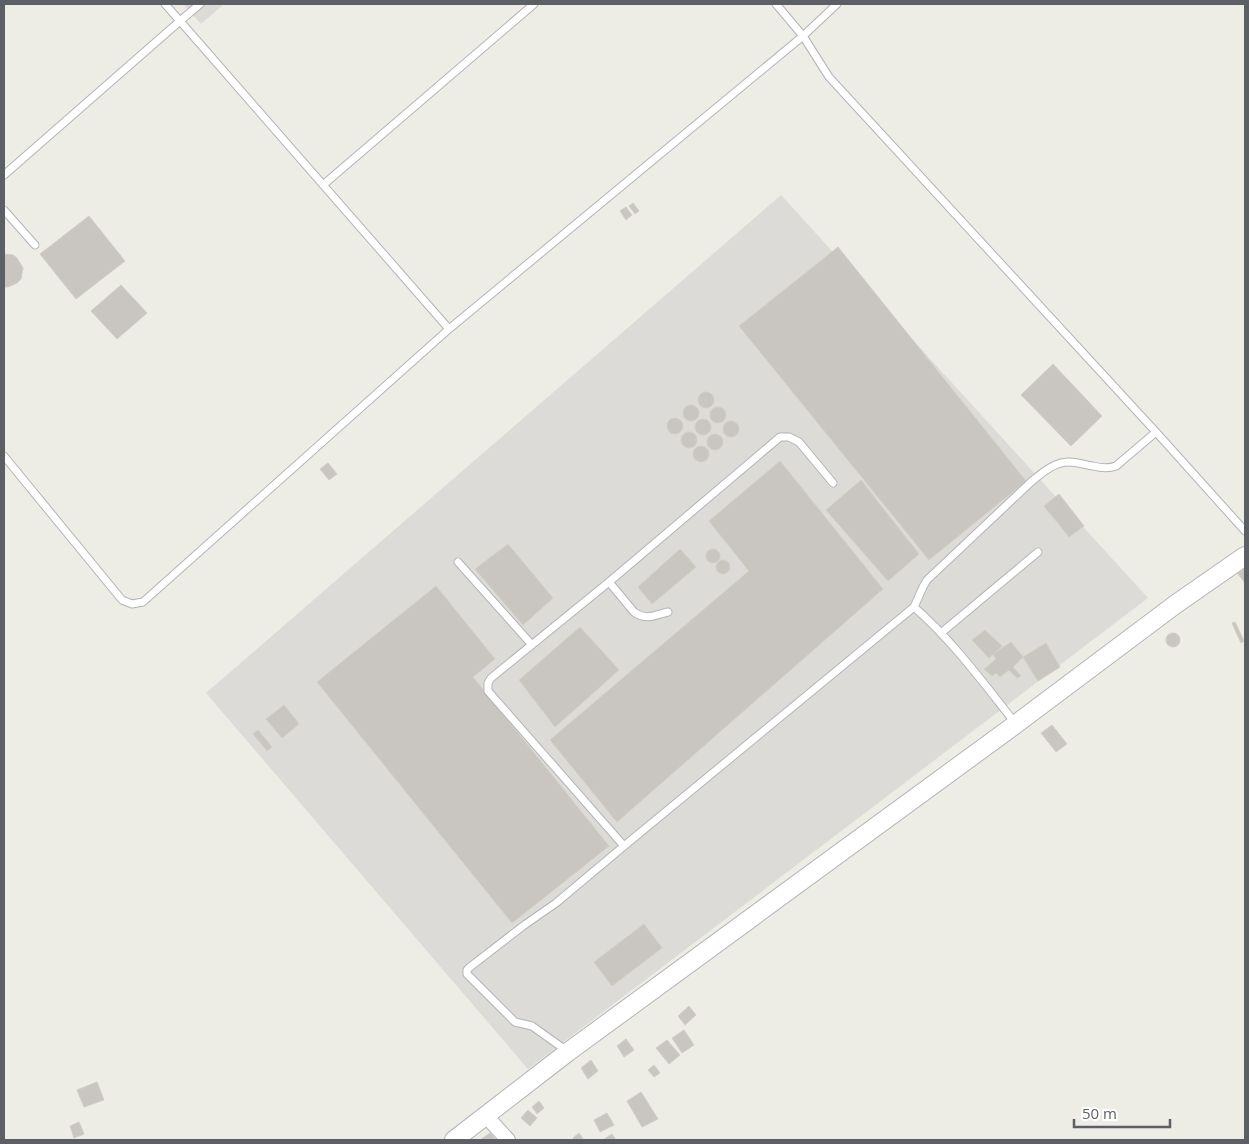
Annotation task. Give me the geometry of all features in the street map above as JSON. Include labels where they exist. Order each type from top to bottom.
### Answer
[{"type":"street","points":[[454,1140],[568,1052],[1016,724],[1176,604],[1245,556]]},
{"type":"street","points":[[486,1116],[508,1140]]},
{"type":"lane","points":[[165,4],[449,329]]},
{"type":"lane","points":[[4,175],[200,4]]},
{"type":"lane","points":[[323,185],[534,4]]},
{"type":"lane","points":[[776,4],[803,36],[829,77],[1245,531]]},
{"type":"lane","points":[[4,456],[122,600],[132,604],[142,602],[449,329],[803,36],[837,4]]},
{"type":"lane","points":[[4,210],[35,245]]},
{"type":"lane","points":[[568,1052],[532,1026],[515,1022],[467,974],[470,966],[556,903],[914,607],[927,580],[1045,470],[1054,465],[1068,462],[1104,468],[1116,466],[1156,432]]},
{"type":"lane","points":[[624,846],[488,691],[488,683],[491,678],[610,582],[780,437],[789,436],[799,442],[833,483]]},
{"type":"lane","points":[[941,633],[1038,552]]},
{"type":"lane","points":[[458,562],[532,645]]},
{"type":"lane","points":[[610,582],[634,612],[639,615],[646,618],[668,612]]},
{"type":"lane","points":[[914,607],[941,633],[1016,724]]},
{"type":"shaded area","points":[[183,4],[224,4],[201,24]]},
{"type":"shaded area","points":[[781,195],[1148,598],[528,1069],[206,693]]},
{"type":"building","points":[[633,203],[639,211],[635,214],[629,206]]},
{"type":"building","points":[[626,207],[632,215],[626,220],[620,211]]},
{"type":"building","points":[[89,216],[125,261],[76,299],[40,254]]},
{"type":"building","points":[[838,247],[1026,481],[929,560],[739,326]]},
{"type":"building","points":[[4,254],[13,255],[23,268],[21,279],[8,287],[4,287]]},
{"type":"building","points":[[121,285],[147,313],[117,339],[91,311]]},
{"type":"building","points":[[1053,364],[1102,416],[1071,446],[1021,395]]},
{"type":"building","points":[[706,392],[712,394],[714,400],[712,406],[706,408],[700,406],[698,400],[700,394]]},
{"type":"building","points":[[691,405],[697,407],[699,413],[697,419],[691,421],[685,419],[683,413],[685,407]]},
{"type":"building","points":[[718,407],[724,409],[726,415],[724,421],[718,423],[712,421],[710,415],[712,409]]},
{"type":"building","points":[[675,418],[681,420],[683,426],[681,432],[675,434],[669,432],[667,426],[669,420]]},
{"type":"building","points":[[703,419],[709,421],[711,427],[709,433],[703,435],[697,433],[695,427],[697,421]]},
{"type":"building","points":[[731,421],[737,423],[739,429],[737,435],[731,437],[725,435],[723,429],[725,423]]},
{"type":"building","points":[[689,432],[695,434],[697,440],[695,446],[689,448],[683,446],[681,440],[683,434]]},
{"type":"building","points":[[715,434],[721,436],[723,442],[721,448],[715,450],[709,448],[707,442],[709,436]]},
{"type":"building","points":[[701,446],[707,448],[709,454],[707,460],[701,462],[695,460],[693,454],[695,448]]},
{"type":"building","points":[[780,461],[883,589],[617,822],[550,740],[749,571],[709,521]]},
{"type":"building","points":[[328,463],[337,474],[329,480],[320,469]]},
{"type":"building","points":[[861,480],[919,554],[888,581],[826,510]]},
{"type":"building","points":[[1059,494],[1084,526],[1069,537],[1044,506]]},
{"type":"building","points":[[508,544],[553,598],[523,625],[475,569]]},
{"type":"building","points":[[680,549],[696,567],[652,604],[638,587]]},
{"type":"building","points":[[713,549],[718,551],[720,556],[718,561],[713,563],[708,561],[706,556],[708,551]]},
{"type":"building","points":[[723,560],[728,562],[730,567],[728,572],[723,574],[718,572],[716,567],[718,562]]},
{"type":"building","points":[[1245,568],[1245,583],[1238,574]]},
{"type":"building","points":[[436,586],[495,659],[473,677],[609,846],[512,923],[317,682]]},
{"type":"building","points":[[1235,622],[1244,641],[1241,643],[1232,623]]},
{"type":"building","points":[[580,627],[619,670],[555,727],[519,680]]},
{"type":"building","points":[[985,630],[1002,646],[989,658],[972,640]]},
{"type":"building","points":[[1173,633],[1178,635],[1180,640],[1178,645],[1173,647],[1168,645],[1166,640],[1168,635]]},
{"type":"building","points":[[1011,642],[1023,657],[1013,667],[1021,676],[1017,678],[1009,670],[1000,677],[996,673],[992,676],[984,669],[996,659],[993,654]]},
{"type":"building","points":[[1046,643],[1060,667],[1038,681],[1023,657]]},
{"type":"building","points":[[284,705],[299,724],[282,738],[266,719]]},
{"type":"building","points":[[1052,725],[1067,744],[1056,752],[1041,733]]},
{"type":"building","points":[[258,730],[272,747],[267,751],[253,734]]},
{"type":"building","points":[[644,924],[662,948],[612,986],[594,962]]},
{"type":"building","points":[[689,1006],[696,1015],[685,1025],[678,1016]]},
{"type":"building","points":[[684,1030],[694,1045],[682,1053],[672,1038]]},
{"type":"building","points":[[626,1039],[634,1050],[624,1057],[617,1046]]},
{"type":"building","points":[[667,1040],[680,1055],[669,1064],[656,1048]]},
{"type":"building","points":[[591,1060],[598,1071],[588,1079],[581,1068]]},
{"type":"building","points":[[654,1065],[660,1073],[654,1077],[648,1070]]},
{"type":"building","points":[[97,1082],[104,1100],[84,1107],[77,1090]]},
{"type":"building","points":[[641,1092],[658,1119],[642,1127],[627,1101]]},
{"type":"building","points":[[539,1101],[544,1108],[537,1114],[532,1107]]},
{"type":"building","points":[[528,1110],[537,1118],[530,1126],[521,1118]]},
{"type":"building","points":[[607,1113],[614,1125],[600,1132],[594,1120]]},
{"type":"building","points":[[79,1122],[84,1134],[74,1138],[70,1126]]},
{"type":"building","points":[[490,1133],[496,1140],[480,1140]]},
{"type":"building","points":[[579,1133],[583,1139],[575,1140],[573,1138]]},
{"type":"building","points":[[612,1134],[616,1140],[603,1140]]}]
